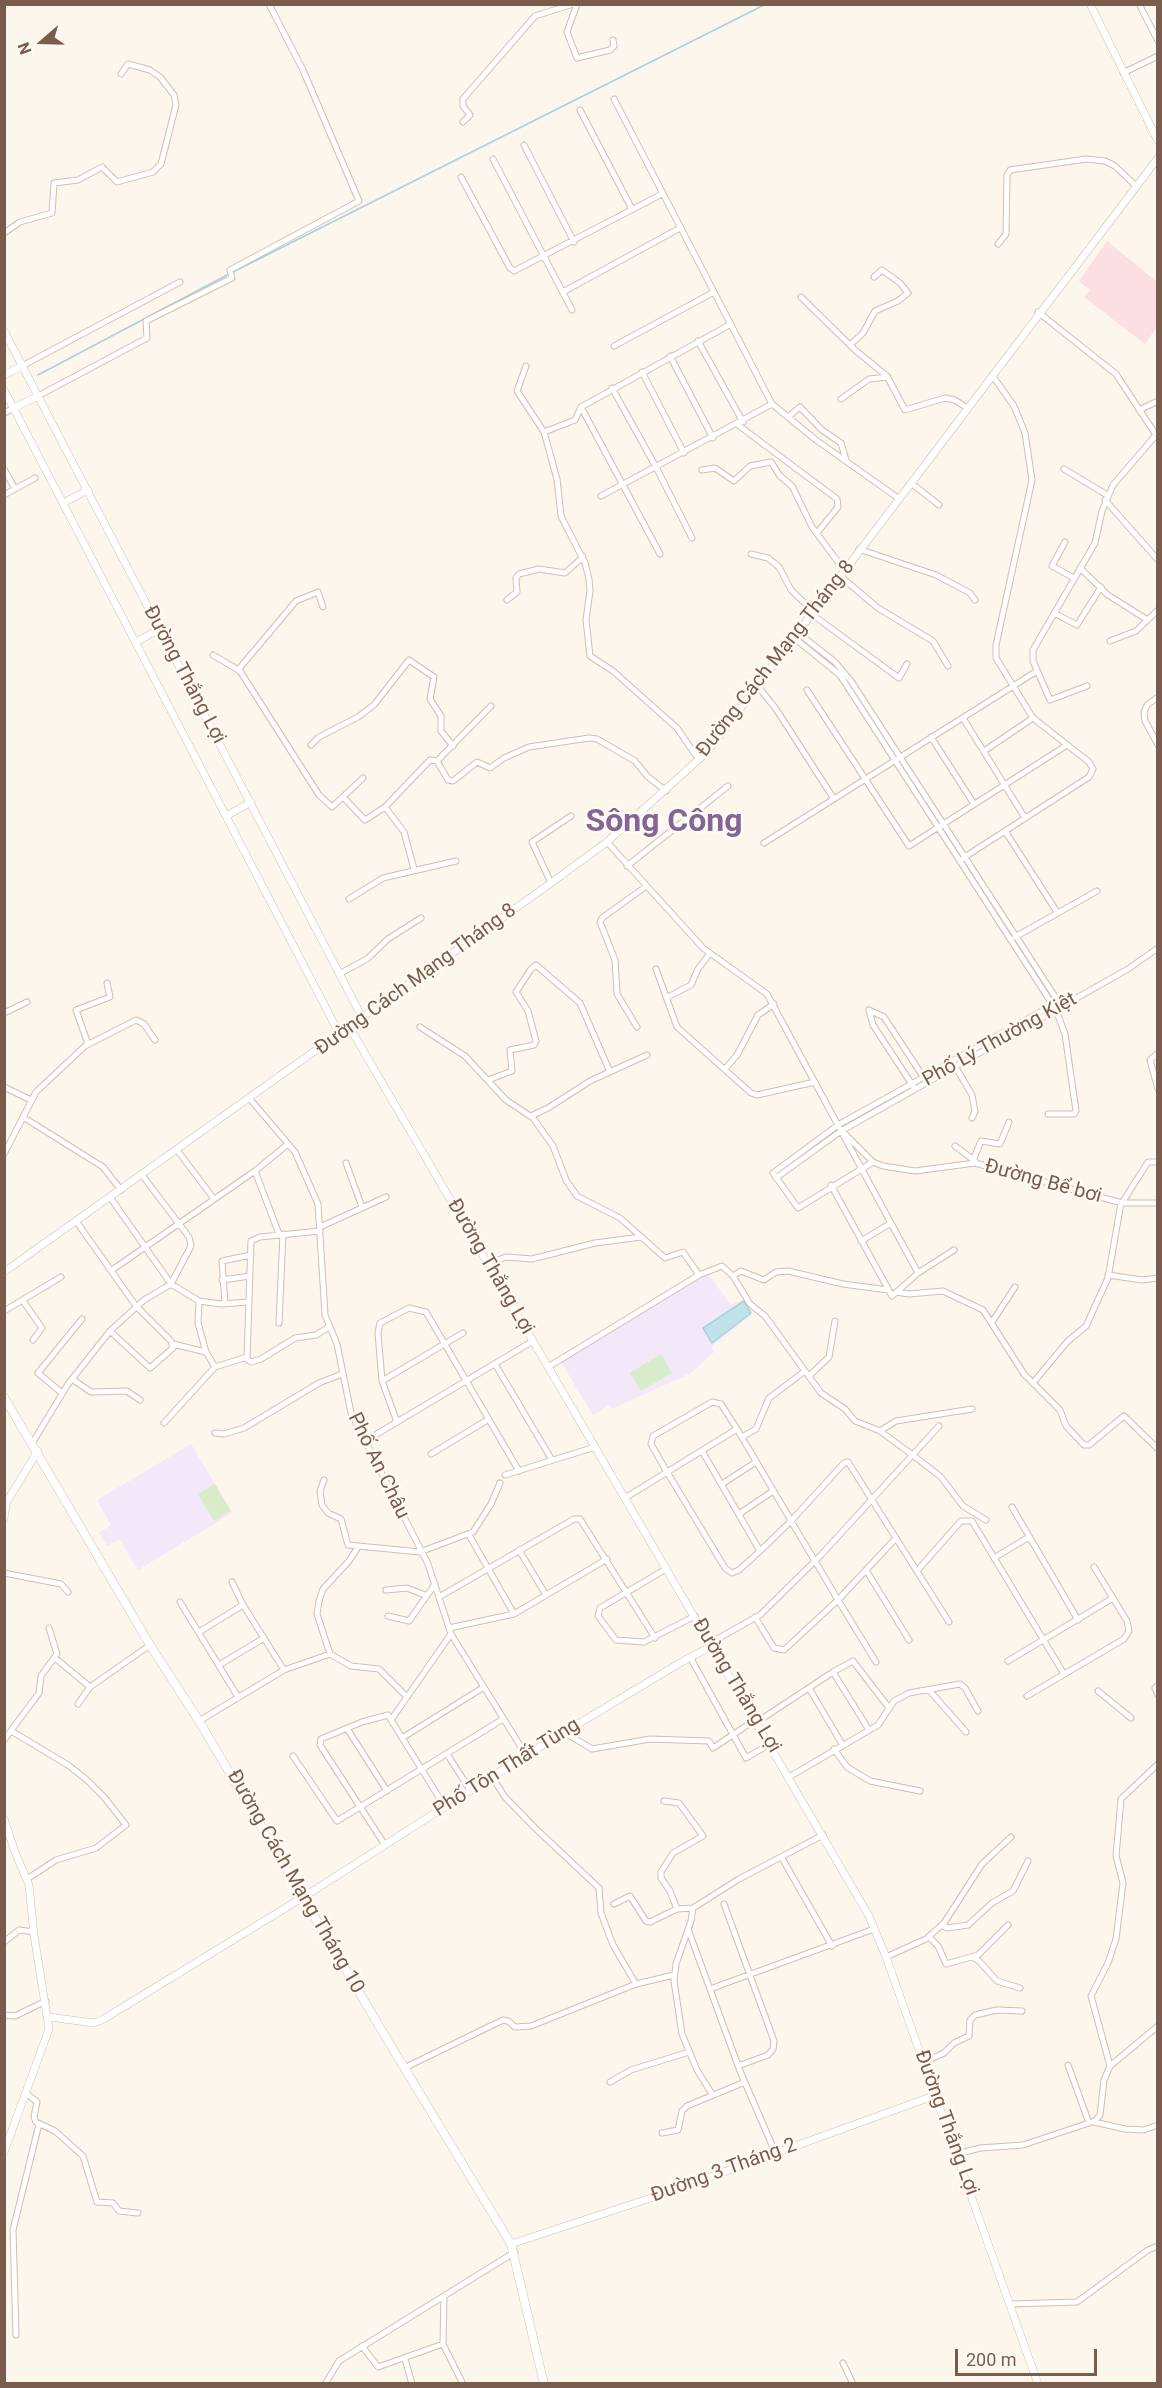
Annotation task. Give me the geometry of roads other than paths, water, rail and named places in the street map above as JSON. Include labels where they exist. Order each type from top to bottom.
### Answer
[{"type":"main road","name":"Đường Cách Mạng Tháng 10","points":[[4,1397],[33,1442],[150,1645],[305,1896],[404,2068],[513,2248],[544,2384]]},
{"type":"street","points":[[4,413],[147,338],[146,321],[359,199],[303,69],[269,4]]},
{"type":"street","points":[[575,4],[567,32],[577,58],[610,50],[614,46],[613,40]]},
{"type":"street","points":[[463,122],[470,115],[463,106],[464,99],[535,16],[575,4]]},
{"type":"street","points":[[1090,4],[1158,141]]},
{"type":"street","points":[[1139,4],[1158,41]]},
{"type":"street","points":[[1124,73],[1158,56]]},
{"type":"street","points":[[4,232],[20,222],[52,213],[54,183],[78,180],[102,166],[115,182],[156,170],[163,159],[176,99],[160,77],[150,70],[128,64],[121,74]]},
{"type":"street","points":[[614,99],[772,404],[898,498]]},
{"type":"street","points":[[580,110],[632,209]]},
{"type":"street","points":[[524,145],[574,242]]},
{"type":"street","name":"Đường Cách Mạng Tháng 8","points":[[4,1272],[363,1019],[551,883],[606,842],[699,760],[911,483],[1038,312],[1158,158]]},
{"type":"street","points":[[493,159],[572,310]]},
{"type":"street","points":[[998,244],[1006,234],[1007,174],[1010,170],[1086,159],[1105,161],[1115,166],[1136,186]]},
{"type":"street","points":[[461,177],[512,271],[517,271],[574,242],[662,194]]},
{"type":"street","points":[[563,292],[680,228]]},
{"type":"street","points":[[850,345],[862,333],[875,311],[898,301],[908,293],[900,283],[882,270],[874,277]]},
{"type":"street","points":[[4,375],[180,282]]},
{"type":"street","points":[[614,346],[714,292]]},
{"type":"street","points":[[801,297],[850,345],[888,377],[905,410],[945,398],[955,400],[967,408]]},
{"type":"street","points":[[1038,312],[1116,374],[1156,437],[1120,474],[1106,497],[1095,543],[1033,650],[1033,661],[1050,700],[1086,686]]},
{"type":"street","points":[[544,432],[575,420],[581,407],[731,324]]},
{"type":"street","name":"Đường Thắng Lợi","points":[[4,331],[363,1019]]},
{"type":"street","points":[[698,341],[740,424],[837,499],[838,507],[817,533]]},
{"type":"street","points":[[670,356],[713,438]]},
{"type":"street","points":[[526,366],[516,391],[544,432],[557,479],[561,516],[583,557],[590,585],[586,620],[590,656],[613,672],[677,729],[699,760]]},
{"type":"street","points":[[642,372],[684,453]]},
{"type":"street","points":[[963,859],[1092,773],[1089,762],[1033,718],[998,664],[996,645],[1028,506],[1031,467],[1025,433],[1014,406],[992,375]]},
{"type":"street","points":[[841,399],[869,379],[888,377]]},
{"type":"street","points":[[612,388],[692,538]]},
{"type":"street","name":"Đường Thắng Lợi","points":[[4,390],[340,1035]]},
{"type":"street","points":[[1139,410],[1158,401]]},
{"type":"street","points":[[601,496],[740,424],[772,404]]},
{"type":"street","points":[[581,407],[660,554]]},
{"type":"street","points":[[788,417],[800,407],[822,430],[841,443],[846,460]]},
{"type":"street","points":[[702,470],[715,468],[734,482],[750,466],[771,462],[798,496],[817,533],[842,573],[878,608],[933,641],[948,666]]},
{"type":"street","points":[[4,469],[15,489]]},
{"type":"street","points":[[1064,469],[1106,497],[1158,560]]},
{"type":"street","points":[[4,495],[35,478]]},
{"type":"street","points":[[911,483],[939,505]]},
{"type":"street","points":[[63,502],[88,490]]},
{"type":"street","points":[[1065,542],[1052,566],[1074,578]]},
{"type":"street","points":[[859,549],[946,580],[970,593],[975,600]]},
{"type":"street","points":[[751,554],[768,558],[779,567],[790,590],[811,612],[899,678],[907,664]]},
{"type":"street","points":[[507,600],[517,592],[516,578],[519,574],[539,569],[565,573],[583,557]]},
{"type":"street","points":[[1080,568],[1101,587],[1146,619]]},
{"type":"street","points":[[1054,613],[1077,625],[1101,587]]},
{"type":"street","points":[[238,670],[296,601],[318,592],[323,607]]},
{"type":"street","points":[[1110,642],[1136,631],[1158,610]]},
{"type":"street","points":[[136,642],[160,629]]},
{"type":"street","points":[[795,634],[837,671],[879,728],[1057,1006],[1065,1034],[1076,1111],[1074,1114],[1048,1114]]},
{"type":"street","points":[[213,655],[238,670],[319,795],[333,807],[363,778]]},
{"type":"street","points":[[311,745],[319,737],[358,717],[374,705],[409,660],[435,677],[430,699],[441,716],[441,731],[453,746]]},
{"type":"street","points":[[764,843],[1037,671]]},
{"type":"street","points":[[757,685],[776,709],[834,799]]},
{"type":"street","points":[[807,690],[866,778],[906,844],[912,845],[1067,745]]},
{"type":"street","points":[[1158,697],[1147,705],[1144,712],[1145,721],[1158,745]]},
{"type":"street","points":[[437,761],[491,706]]},
{"type":"street","points":[[963,717],[1025,818]]},
{"type":"street","points":[[984,750],[1033,718]]},
{"type":"street","points":[[931,737],[974,804]]},
{"type":"street","points":[[343,798],[364,820],[385,807],[426,762],[434,759],[448,780],[453,781],[477,762],[490,768],[504,758],[529,747],[593,738],[635,761],[647,776],[666,791]]},
{"type":"street","points":[[627,866],[728,786]]},
{"type":"street","points":[[226,816],[251,802]]},
{"type":"street","points":[[385,807],[404,832],[414,869]]},
{"type":"street","points":[[551,883],[532,842],[571,816]]},
{"type":"street","points":[[1005,831],[1057,912]]},
{"type":"street","points":[[606,842],[645,887],[711,953],[758,985],[774,1004],[918,1273]]},
{"type":"street","points":[[349,899],[383,879],[414,869],[456,861]]},
{"type":"street","points":[[637,1027],[617,994],[615,960],[600,922],[602,918],[645,887]]},
{"type":"street","points":[[1014,938],[1097,891]]},
{"type":"street","points":[[341,974],[367,959],[388,939],[421,918]]},
{"type":"street","name":"Phố Lý Thường Kiệt","points":[[831,1185],[798,1208],[775,1175],[839,1128],[1057,1006],[1128,969],[1157,948]]},
{"type":"street","points":[[668,997],[692,985],[698,969],[711,953]]},
{"type":"street","points":[[488,1080],[512,1071],[510,1050],[535,1043],[530,1016],[516,992],[536,965],[580,1003],[610,1072]]},
{"type":"street","points":[[656,969],[677,1027],[754,1095],[815,1082]]},
{"type":"street","points":[[88,1044],[76,1010],[110,997],[106,983]]},
{"type":"street","points":[[4,1013],[27,1002]]},
{"type":"street","points":[[725,1069],[737,1055],[758,1014],[774,1004]]},
{"type":"street","name":"Phố Lý Thường Kiệt","points":[[924,1080],[955,1066],[1057,1006]]},
{"type":"street","points":[[913,1086],[873,1025],[869,1010],[884,1017],[924,1080]]},
{"type":"street","points":[[4,1155],[31,1100],[88,1044],[136,1020],[144,1024],[155,1040]]},
{"type":"street","points":[[420,1027],[465,1056],[506,1100],[531,1116],[553,1146],[566,1180],[577,1196],[615,1215],[665,1258],[683,1252],[699,1275]]},
{"type":"street","name":"Đường Thắng Lợi","points":[[350,1028],[823,1835],[874,1929],[936,2095],[1038,2384]]},
{"type":"street","points":[[1158,1053],[1150,1060],[1158,1089]]},
{"type":"street","points":[[531,1116],[610,1072],[647,1055]]},
{"type":"street","points":[[955,1066],[972,1095],[975,1112],[972,1118]]},
{"type":"street","points":[[4,1087],[31,1100]]},
{"type":"street","name":"Phố An Châu","points":[[250,1099],[298,1158],[315,1196],[320,1229],[324,1309],[337,1344],[348,1405],[435,1584],[450,1631],[526,1755]]},
{"type":"street","points":[[23,1117],[103,1167],[121,1190]]},
{"type":"street","points":[[955,1146],[974,1161],[981,1141],[1000,1144],[1009,1122]]},
{"type":"street","points":[[839,1128],[873,1162],[831,1185],[892,1296],[918,1273],[954,1250]]},
{"type":"street","points":[[112,1270],[255,1171],[288,1144]]},
{"type":"street","points":[[177,1150],[214,1199]]},
{"type":"street","name":"Đường Bể bơi","points":[[873,1162],[883,1166],[915,1171],[974,1161],[1121,1203],[1158,1203]]},
{"type":"street","points":[[1033,1383],[1067,1342],[1086,1326],[1108,1275],[1121,1203],[1148,1162],[1158,1162]]},
{"type":"street","points":[[346,1163],[362,1208]]},
{"type":"street","points":[[255,1171],[281,1234],[279,1323]]},
{"type":"street","points":[[33,1442],[62,1393],[110,1331],[136,1306],[171,1284],[191,1242],[142,1175]]},
{"type":"street","points":[[110,1197],[171,1284],[199,1301],[225,1304],[249,1302]]},
{"type":"street","points":[[329,1327],[316,1335],[295,1338],[261,1359],[251,1362],[247,1357],[253,1239],[320,1229],[386,1197]]},
{"type":"street","points":[[76,1221],[136,1306],[173,1344],[206,1352]]},
{"type":"street","points":[[861,1240],[891,1223]]},
{"type":"street","points":[[488,1264],[506,1257],[532,1259],[595,1243],[642,1237]]},
{"type":"street","points":[[225,1304],[222,1260],[251,1255]]},
{"type":"street","points":[[548,1367],[699,1275],[722,1266],[733,1276],[750,1304],[765,1316],[821,1393],[846,1409],[855,1421],[880,1431],[941,1477],[963,1506],[986,1520]]},
{"type":"street","points":[[733,1276],[741,1271],[764,1280],[776,1272],[788,1271],[843,1284],[888,1290]]},
{"type":"street","points":[[1108,1275],[1142,1280],[1158,1278]]},
{"type":"street","points":[[222,1280],[250,1276]]},
{"type":"street","points":[[4,1311],[62,1277]]},
{"type":"street","points":[[992,1322],[1015,1287]]},
{"type":"street","points":[[897,1292],[949,1293],[978,1307],[992,1322],[1020,1368],[1060,1410],[1066,1426],[1084,1445],[1089,1445],[1124,1416],[1158,1449]]},
{"type":"street","points":[[23,1301],[42,1328],[33,1340]]},
{"type":"street","points":[[199,1301],[198,1323],[206,1352],[215,1367]]},
{"type":"street","points":[[397,1422],[382,1381],[378,1333],[380,1323],[409,1308],[426,1311],[519,1471]]},
{"type":"street","points":[[62,1393],[39,1377],[38,1373],[82,1319]]},
{"type":"street","points":[[742,1437],[756,1430],[769,1398],[807,1373],[831,1352],[835,1321]]},
{"type":"street","points":[[110,1331],[150,1368],[172,1350],[173,1344]]},
{"type":"street","points":[[382,1381],[464,1333]]},
{"type":"street","points":[[365,1441],[533,1341]]},
{"type":"street","points":[[164,1422],[215,1367],[247,1357]]},
{"type":"street","points":[[495,1364],[552,1460]]},
{"type":"street","points":[[215,1432],[224,1434],[244,1428],[319,1383],[342,1374]]},
{"type":"street","points":[[72,1379],[91,1392],[127,1391],[140,1400]]},
{"type":"street","points":[[876,1662],[814,1561],[791,1521],[756,1462],[742,1437],[717,1401],[653,1436],[651,1443],[667,1472],[728,1571],[740,1570],[791,1521],[848,1462],[949,1622]]},
{"type":"street","points":[[880,1431],[896,1421],[972,1409]]},
{"type":"street","points":[[431,1454],[489,1419]]},
{"type":"street","points":[[711,1645],[755,1617],[814,1561],[939,1426]]},
{"type":"street","points":[[625,1498],[737,1430]]},
{"type":"street","points":[[505,1475],[595,1447]]},
{"type":"street","points":[[4,1518],[5,1505],[38,1451]]},
{"type":"street","points":[[702,1451],[760,1551]]},
{"type":"street","points":[[722,1484],[756,1462]]},
{"type":"street","points":[[324,1480],[320,1491],[322,1504],[328,1513],[341,1520],[348,1545],[420,1552],[469,1535],[477,1527],[500,1483]]},
{"type":"street","points":[[739,1514],[773,1491]]},
{"type":"street","points":[[1012,1508],[1078,1620]]},
{"type":"street","points":[[439,1597],[519,1550],[580,1519],[655,1638]]},
{"type":"street","points":[[917,1571],[962,1521],[972,1521],[1064,1674]]},
{"type":"street","points":[[469,1535],[514,1614]]},
{"type":"street","points":[[994,1558],[1029,1537]]},
{"type":"street","points":[[755,1617],[774,1648],[784,1650],[838,1600],[896,1538]]},
{"type":"street","points":[[357,1547],[349,1560],[323,1588],[319,1601],[317,1614],[330,1654],[351,1666],[378,1669],[407,1697]]},
{"type":"street","points":[[519,1550],[546,1595]]},
{"type":"street","points":[[391,1720],[450,1631],[514,1614],[607,1559]]},
{"type":"street","points":[[1027,1696],[1124,1639],[1129,1630],[1127,1621],[1094,1567]]},
{"type":"street","points":[[666,1569],[598,1610],[604,1626],[614,1639],[620,1642],[644,1642],[694,1616]]},
{"type":"street","points":[[866,1570],[909,1640]]},
{"type":"street","points":[[4,1573],[61,1584],[68,1592]]},
{"type":"street","points":[[232,1582],[243,1605],[284,1670]]},
{"type":"street","points":[[388,1616],[409,1621],[425,1595],[435,1584]]},
{"type":"street","points":[[386,1590],[407,1588],[425,1595]]},
{"type":"street","points":[[1008,1661],[1113,1598]]},
{"type":"street","points":[[180,1602],[238,1697]]},
{"type":"street","points":[[199,1632],[243,1605]]},
{"type":"street","points":[[4,1740],[13,1732],[39,1693],[41,1676],[55,1658],[57,1648],[49,1628]]},
{"type":"street","points":[[219,1665],[264,1638]]},
{"type":"street","points":[[78,1704],[90,1687],[150,1645]]},
{"type":"street","name":"Phố Tôn Thất Tùng","points":[[49,2017],[94,2023],[102,2020],[305,1896],[526,1755],[711,1645]]},
{"type":"street","points":[[199,1721],[284,1670],[330,1654]]},
{"type":"street","points":[[690,1657],[746,1758],[770,1744]]},
{"type":"street","points":[[55,1658],[90,1687]]},
{"type":"street","points":[[564,1732],[592,1749],[650,1739],[709,1741],[713,1749],[852,1660],[889,1708]]},
{"type":"street","points":[[833,1672],[869,1730]]},
{"type":"street","points":[[789,1777],[881,1722],[889,1708],[901,1697],[962,1685],[978,1712]]},
{"type":"street","points":[[1158,1685],[1155,1688],[1158,1695]]},
{"type":"street","points":[[402,1738],[484,1687]]},
{"type":"street","points":[[809,1688],[842,1744]]},
{"type":"street","points":[[929,1690],[966,1732]]},
{"type":"street","points":[[1098,1691],[1131,1718]]},
{"type":"street","points":[[385,1845],[320,1743],[321,1739],[348,1730],[362,1722],[388,1715],[445,1807]]},
{"type":"street","points":[[292,1756],[334,1820],[361,1807],[503,1719]]},
{"type":"street","points":[[348,1730],[387,1791]]},
{"type":"street","points":[[13,1732],[68,1765],[87,1780],[126,1825],[96,1848],[56,1860],[27,1879]]},
{"type":"street","points":[[834,1749],[847,1767],[870,1780],[920,1791]]},
{"type":"street","points":[[447,1754],[470,1790]]},
{"type":"street","points":[[1110,2066],[1091,1996],[1108,1963],[1116,1939],[1122,1883],[1116,1856],[1121,1799],[1158,1764]]},
{"type":"street","points":[[492,1776],[506,1797],[535,1828],[599,1888],[601,1912],[613,1945],[636,1984]]},
{"type":"street","points":[[664,1801],[679,1803],[703,1836],[673,1853],[661,1872],[661,1878],[670,1891],[677,1909]]},
{"type":"street","points":[[4,1819],[27,1879],[49,2017],[47,2039],[4,2152]]},
{"type":"street","points":[[614,1904],[630,1896],[648,1922],[677,1909],[693,1908],[739,1879],[823,1835]]},
{"type":"street","points":[[886,1957],[929,1937],[942,1925],[982,1864],[1011,1837]]},
{"type":"street","points":[[782,1858],[832,1946]]},
{"type":"street","points":[[942,1925],[947,1928],[968,1925],[992,1903],[1013,1891],[1028,1861]]},
{"type":"street","points":[[724,1904],[774,2041],[773,2049],[768,2055],[738,2066]]},
{"type":"street","points":[[693,1908],[674,1975],[682,2034],[712,2094]]},
{"type":"street","points":[[929,1937],[938,1946],[946,1964],[972,1957],[981,1952],[1008,1925]]},
{"type":"street","points":[[688,1929],[738,2066],[775,2152]]},
{"type":"street","points":[[710,1989],[751,1976],[874,1929]]},
{"type":"street","points":[[4,1942],[19,1930],[34,1932]]},
{"type":"street","points":[[972,1957],[979,1961],[997,1981],[1020,1988]]},
{"type":"street","points":[[404,2068],[503,2020],[508,2020],[515,2028],[531,2026],[636,1984],[674,1975]]},
{"type":"street","points":[[4,2014],[15,2016],[46,2001]]},
{"type":"street","points":[[924,2062],[944,2054],[955,2042],[969,2036],[970,2020],[975,2014],[997,2010],[1022,2011]]},
{"type":"street","points":[[957,2154],[980,2148],[1023,2145],[1090,2122],[1100,2115],[1104,2080],[1110,2066],[1158,2026]]},
{"type":"street","points":[[610,2082],[631,2070],[689,2052]]},
{"type":"street","points":[[1068,2065],[1090,2122]]},
{"type":"street","points":[[662,2133],[678,2130],[684,2108],[712,2094],[745,2082]]},
{"type":"street","points":[[27,2094],[37,2102],[34,2117],[39,2124],[52,2129],[83,2156],[97,2202],[113,2203],[119,2211],[138,2213]]},
{"type":"street","name":"Đường 3 Tháng 2","points":[[513,2248],[936,2095]]},
{"type":"street","points":[[1090,2122],[1144,2130],[1158,2125]]},
{"type":"street","points":[[16,2335],[13,2230],[39,2124]]},
{"type":"street","points":[[1010,2304],[1077,2302],[1148,2250],[1158,2246]]},
{"type":"street","points":[[325,2384],[335,2364],[444,2296],[513,2248]]},
{"type":"street","points":[[444,2296],[443,2344],[463,2384]]},
{"type":"street","points":[[362,2346],[378,2367],[443,2344]]},
{"type":"street","points":[[405,2359],[412,2384]]},
{"type":"street","points":[[843,2363],[853,2384]]},
{"type":"water","points":[[744,1301],[751,1313],[712,1343],[703,1328]]},
{"type":"waterway","points":[[233,272],[766,4]]},
{"type":"waterway","points":[[38,375],[229,274]]},
{"type":"district","name":"Sông Công","points":[[664,823]]}]
